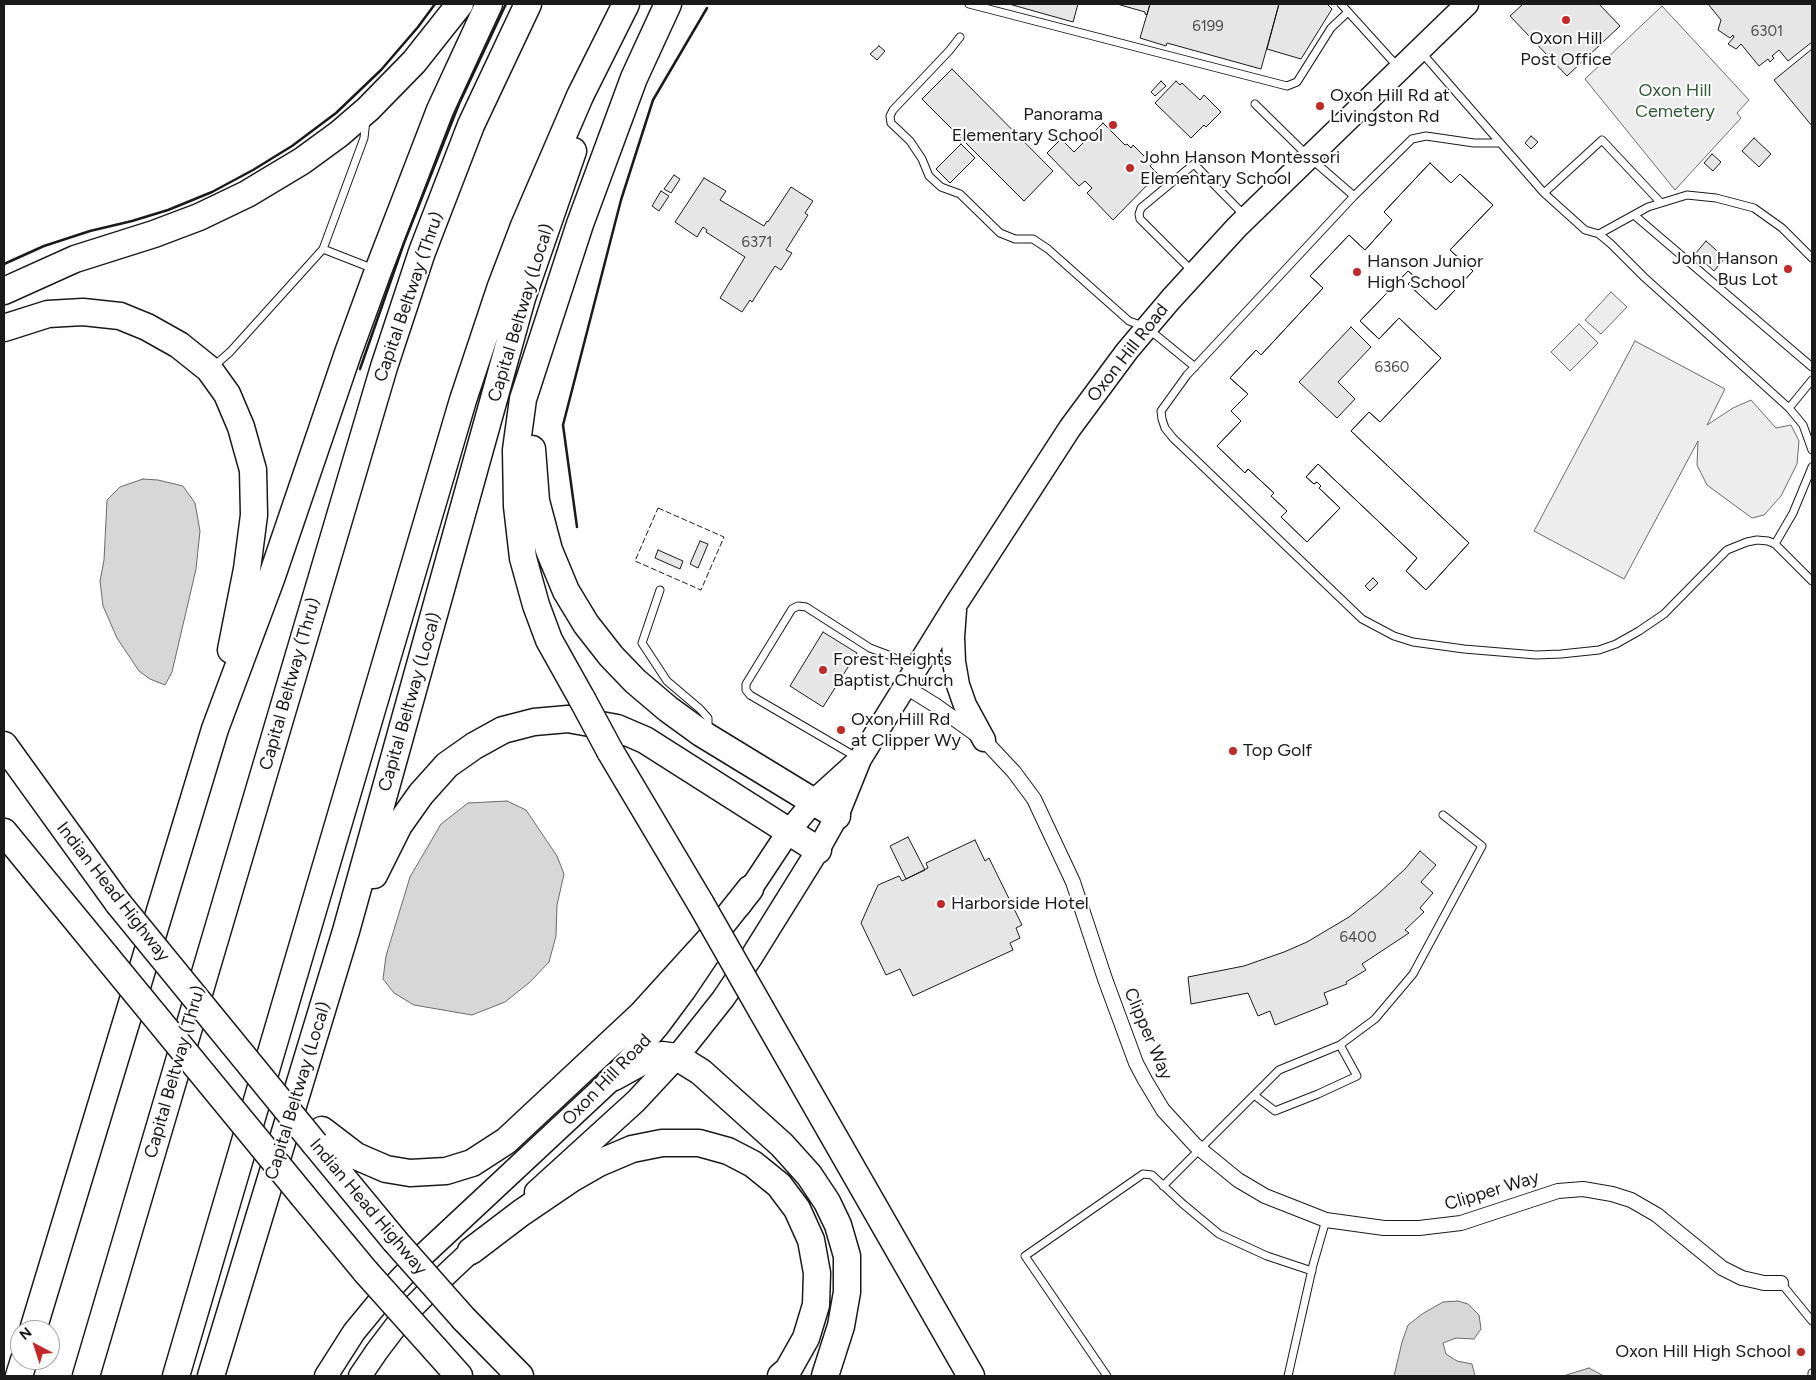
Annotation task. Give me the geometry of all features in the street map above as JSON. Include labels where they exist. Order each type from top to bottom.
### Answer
[{"type":"highway","points":[[4,290],[75,259],[192,220],[248,194],[302,161],[339,134],[368,108],[414,62],[460,4]]},
{"type":"highway","points":[[36,1320],[214,729],[271,579],[378,271],[440,110],[489,4]]},
{"type":"highway","name":"Capital Beltway (Thru)","points":[[86,1376],[384,368],[422,252],[471,125],[528,4]]},
{"type":"highway","points":[[176,1376],[466,391],[500,289],[524,226],[580,96],[626,4]]},
{"type":"highway","points":[[668,4],[634,78],[598,173],[550,312],[523,399],[516,450],[517,506],[523,558],[536,605],[549,640],[610,751],[701,904],[971,1376]]},
{"type":"highway","name":"Capital Beltway (Local)","points":[[211,1376],[346,931],[522,298],[602,75],[613,30]]},
{"type":"highway","points":[[4,328],[48,314],[83,312],[120,316],[147,327],[180,345],[209,369],[227,394],[241,428],[253,470],[254,515],[247,569],[214,729]]},
{"type":"highway","points":[[550,312],[535,402],[532,453],[536,501],[549,550],[566,591],[586,624],[611,656],[635,681],[668,709],[708,737],[837,816]]},
{"type":"highway","points":[[346,931],[399,825],[421,794],[447,765],[474,746],[503,730],[534,722],[568,718],[617,728],[645,740],[818,850]]},
{"type":"highway","name":"Indian Head Highway","points":[[4,745],[118,903],[238,1051],[318,1137],[395,1242],[464,1319],[513,1368],[536,1376]]},
{"type":"highway","points":[[4,832],[366,1272],[460,1376]]},
{"type":"highway","points":[[318,1137],[386,1169],[410,1173],[446,1171],[472,1163],[506,1141],[642,1014],[711,938],[750,889]]},
{"type":"highway","points":[[614,1077],[643,1061],[662,1055],[677,1057],[701,1072],[782,1145],[809,1175],[828,1202],[838,1225],[846,1256],[848,1292],[841,1326],[825,1376]]},
{"type":"highway","points":[[470,1251],[571,1179],[599,1163],[632,1149],[662,1143],[699,1143],[728,1151],[753,1164],[779,1185],[797,1209],[811,1240],[817,1273],[816,1305],[806,1338],[788,1370],[781,1376]]},
{"type":"main road","name":"Oxon Hill Road","points":[[360,1376],[402,1318],[470,1251],[636,1101],[677,1057],[712,1014],[818,850],[837,816],[860,759],[956,604],[1070,428],[1146,327],[1246,218],[1467,4]]},
{"type":"main road","points":[[956,604],[952,637],[956,673],[965,705],[984,740]]},
{"type":"main road","name":"Oxon Hill Road","points":[[326,1376],[354,1332],[382,1298],[420,1258],[614,1077],[658,1026],[684,991],[789,831],[814,801],[860,759]]},
{"type":"street","name":"Clipper Way","points":[[911,679],[984,740],[1014,772],[1038,807],[1073,882],[1091,940],[1136,1063],[1163,1110],[1199,1149],[1238,1180],[1265,1196],[1326,1220],[1384,1228],[1419,1228],[1461,1223],[1558,1191],[1583,1189],[1612,1194],[1631,1200],[1657,1216],[1722,1268],[1735,1275],[1764,1283],[1781,1283]]},
{"type":"lane","points":[[969,4],[1287,86],[1297,82],[1331,28],[1348,12]]},
{"type":"lane","points":[[1340,4],[1400,70]]},
{"type":"lane","points":[[960,37],[893,110],[890,116],[891,123],[910,141],[922,159],[929,176],[941,187],[960,194],[1000,232],[1015,239],[1033,239],[1048,249],[1129,322],[1146,327],[1195,367]]},
{"type":"lane","points":[[1419,50],[1544,193],[1585,230],[1599,234],[1789,408],[1803,424],[1812,450]]},
{"type":"lane","points":[[1255,104],[1309,157],[1354,196]]},
{"type":"lane","points":[[209,369],[230,352],[323,249],[364,138],[368,108]]},
{"type":"lane","points":[[1500,143],[1474,143],[1426,136],[1412,139],[1354,196],[1195,367],[1161,411],[1165,428],[1173,438],[1362,618],[1394,636],[1413,642],[1464,649],[1536,654],[1561,654],[1599,650],[1624,640],[1664,614],[1727,550],[1757,540],[1768,541],[1774,544],[1812,581]]},
{"type":"lane","points":[[1544,193],[1602,140],[1661,203]]},
{"type":"lane","points":[[1194,274],[1140,219],[1141,208],[1194,164],[1246,218]]},
{"type":"lane","points":[[1599,234],[1648,207],[1688,195],[1716,198],[1754,208],[1782,228],[1812,258]]},
{"type":"lane","points":[[1634,215],[1812,367]]},
{"type":"lane","points":[[323,249],[378,271]]},
{"type":"lane","points":[[1789,408],[1812,380]]},
{"type":"lane","points":[[1774,544],[1793,513],[1812,467]]},
{"type":"lane","points":[[660,590],[642,643],[667,681],[708,718],[708,737]]},
{"type":"lane","points":[[860,759],[746,690],[746,684],[792,609],[798,606],[806,607],[870,648],[891,656],[911,679]]},
{"type":"lane","points":[[1163,1186],[1279,1070],[1340,1045],[1375,1019],[1413,974],[1482,846],[1443,815]]},
{"type":"lane","points":[[1254,1095],[1275,1111],[1356,1076],[1340,1045]]},
{"type":"lane","points":[[1107,1376],[1025,1256],[1143,1174],[1152,1175],[1219,1234],[1267,1256],[1312,1271]]},
{"type":"lane","points":[[1288,1376],[1312,1271],[1326,1220]]},
{"type":"lane","points":[[1781,1283],[1812,1322]]},
{"type":"green space","name":"Oxon Hill Cemetery","points":[[1662,6],[1749,100],[1737,113],[1741,118],[1675,190],[1585,79]]},
{"type":"green space","points":[[1611,292],[1627,307],[1601,334],[1585,320]]},
{"type":"green space","points":[[1579,324],[1598,343],[1570,371],[1551,352]]},
{"type":"green space","points":[[1635,341],[1725,389],[1707,425],[1733,408],[1751,400],[1776,428],[1791,425],[1799,441],[1797,464],[1781,496],[1764,515],[1752,518],[1707,485],[1697,465],[1698,441],[1624,579],[1534,531]]},
{"type":"shaded area","points":[[143,479],[158,480],[183,486],[195,503],[200,531],[196,569],[172,672],[165,685],[150,679],[139,671],[117,638],[103,606],[100,581],[104,560],[107,500],[120,487]]},
{"type":"shaded area","points":[[507,801],[526,810],[557,856],[564,874],[557,905],[556,936],[549,962],[530,982],[505,1002],[472,1015],[414,1005],[394,993],[383,979],[386,956],[410,877],[441,824],[468,803]]},
{"type":"shaded area","points":[[1458,1301],[1468,1304],[1479,1315],[1481,1329],[1474,1339],[1456,1338],[1443,1343],[1446,1354],[1457,1361],[1472,1364],[1475,1376],[1394,1376],[1408,1325],[1422,1314],[1443,1302]]},
{"type":"shaded area","points":[[1589,1368],[1604,1376],[1563,1376]]},
{"type":"building","points":[[1009,4],[1078,4],[1073,22]]},
{"type":"building","points":[[1117,4],[1150,4],[1147,15],[1145,12]]},
{"type":"building","points":[[1150,4],[1279,4],[1261,69],[1167,43],[1166,46],[1140,38]]},
{"type":"building","points":[[1279,4],[1327,4],[1332,9],[1301,59],[1267,49]]},
{"type":"building","points":[[1523,4],[1599,4],[1620,26],[1567,76],[1510,16]]},
{"type":"building","points":[[1708,4],[1812,4],[1812,42],[1788,61],[1779,50],[1772,56],[1774,58],[1770,62],[1768,59],[1759,66],[1741,44],[1736,49],[1728,44],[1734,37],[1733,35],[1730,38],[1718,30],[1721,20]]},
{"type":"building","points":[[879,46],[885,51],[877,60],[870,54]]},
{"type":"building","points":[[1812,49],[1812,126],[1774,80]]},
{"type":"building","points":[[952,69],[1053,171],[1024,201],[922,99]]},
{"type":"building","points":[[1161,81],[1166,86],[1155,96],[1151,92]]},
{"type":"building","points":[[1176,81],[1180,85],[1182,83],[1200,100],[1204,95],[1221,112],[1206,127],[1204,125],[1191,138],[1155,103]]},
{"type":"building","points":[[1103,123],[1125,145],[1127,144],[1131,148],[1133,145],[1152,164],[1150,166],[1158,174],[1113,220],[1087,193],[1092,188],[1085,181],[1079,186],[1047,153],[1061,139],[1074,152]]},
{"type":"building","points":[[1531,136],[1538,142],[1531,149],[1525,143]]},
{"type":"building","points":[[1754,138],[1771,154],[1759,167],[1742,151]]},
{"type":"building","points":[[961,144],[975,158],[950,183],[936,169]]},
{"type":"building","points":[[1712,154],[1721,162],[1713,171],[1704,163]]},
{"type":"building","points":[[1430,163],[1451,183],[1460,174],[1493,205],[1450,250],[1473,271],[1436,310],[1408,284],[1415,277],[1408,271],[1360,321],[1379,339],[1399,318],[1441,358],[1380,422],[1369,412],[1351,431],[1469,543],[1426,590],[1406,571],[1417,558],[1318,464],[1306,477],[1314,484],[1317,482],[1321,486],[1319,488],[1340,508],[1307,542],[1281,517],[1287,511],[1271,496],[1274,493],[1248,469],[1245,473],[1217,446],[1241,421],[1231,411],[1248,394],[1230,378],[1256,350],[1261,355],[1323,288],[1310,276],[1349,235],[1365,250],[1392,220],[1384,212]],"holes":[[[1351,327],[1371,347],[1338,382],[1355,399],[1337,418],[1299,382]]]},
{"type":"building","points":[[1430,163],[1451,183],[1460,174],[1493,205],[1450,250],[1473,271],[1436,310],[1408,284],[1415,277],[1408,271],[1360,321],[1379,339],[1399,318],[1441,358],[1380,422],[1369,412],[1351,431],[1469,543],[1426,590],[1406,571],[1417,558],[1318,464],[1306,477],[1314,484],[1317,482],[1321,486],[1319,488],[1340,508],[1307,542],[1281,517],[1287,511],[1271,496],[1274,493],[1248,469],[1245,473],[1217,446],[1241,421],[1231,411],[1248,394],[1230,378],[1256,350],[1261,355],[1323,288],[1310,276],[1349,235],[1365,250],[1392,220],[1384,212]]},
{"type":"building","points":[[674,175],[680,179],[671,193],[664,189]]},
{"type":"building","points":[[704,178],[726,191],[720,200],[764,226],[791,187],[813,201],[805,213],[808,215],[786,250],[792,253],[781,270],[775,266],[752,302],[750,300],[742,312],[720,298],[745,257],[706,232],[707,230],[703,227],[697,237],[675,222]]},
{"type":"building","points":[[661,191],[669,196],[659,211],[652,206]]},
{"type":"building","points":[[1706,241],[1725,258],[1714,271],[1695,254]]},
{"type":"building","points":[[700,541],[708,544],[698,568],[690,564]]},
{"type":"building","points":[[658,550],[683,561],[680,569],[655,558]]},
{"type":"building","points":[[1373,578],[1378,583],[1370,591],[1365,586]]},
{"type":"building","name":"Forest Heights Baptist Church","points":[[823,632],[857,653],[823,707],[790,686]]},
{"type":"building","points":[[908,837],[925,870],[906,879],[890,846]]},
{"type":"building","name":"Harborside Hotel","points":[[975,840],[985,861],[989,858],[1022,925],[1016,928],[1020,938],[1010,943],[1013,950],[913,996],[900,969],[886,975],[861,923],[878,885],[899,876],[902,881],[928,868],[926,863]]},
{"type":"building","points":[[1420,851],[1436,865],[1421,882],[1433,893],[1420,908],[1424,912],[1405,930],[1409,933],[1362,964],[1366,970],[1346,982],[1347,984],[1324,993],[1328,1004],[1275,1025],[1270,1011],[1258,1016],[1248,993],[1191,1004],[1188,977],[1244,966],[1307,942],[1349,917],[1378,894],[1405,869]]},
{"type":"fence","points":[[658,508],[724,537],[701,590],[635,561],[658,508]]},
{"type":"wall","points":[[4,264],[44,246],[90,231],[168,210],[212,192],[253,170],[292,146],[336,113],[381,70],[435,4]]},
{"type":"wall","points":[[360,369],[404,243],[459,104],[506,4]]},
{"type":"wall","points":[[577,527],[563,425],[621,200],[653,100],[707,8]]},
{"type":"place","name":"Oxon Hill Post Office","points":[[1566,20]]},
{"type":"place","name":"Oxon Hill Rd at Livingston Rd","points":[[1320,106]]},
{"type":"place","name":"Panorama Elementary School","points":[[1113,125]]},
{"type":"place","name":"John Hanson Montessori Elementary School","points":[[1130,168]]},
{"type":"place","name":"John Hanson Bus Lot","points":[[1788,269]]},
{"type":"place","name":"Hanson Junior High School","points":[[1357,272]]},
{"type":"place","name":"Forest Heights Baptist Church","points":[[823,670]]},
{"type":"place","name":"Oxon Hill Rd at Clipper Wy","points":[[841,730]]},
{"type":"place","name":"Top Golf","points":[[1233,751]]},
{"type":"place","name":"Harborside Hotel","points":[[941,904]]},
{"type":"place","name":"Oxon Hill High School","points":[[1801,1352]]}]
